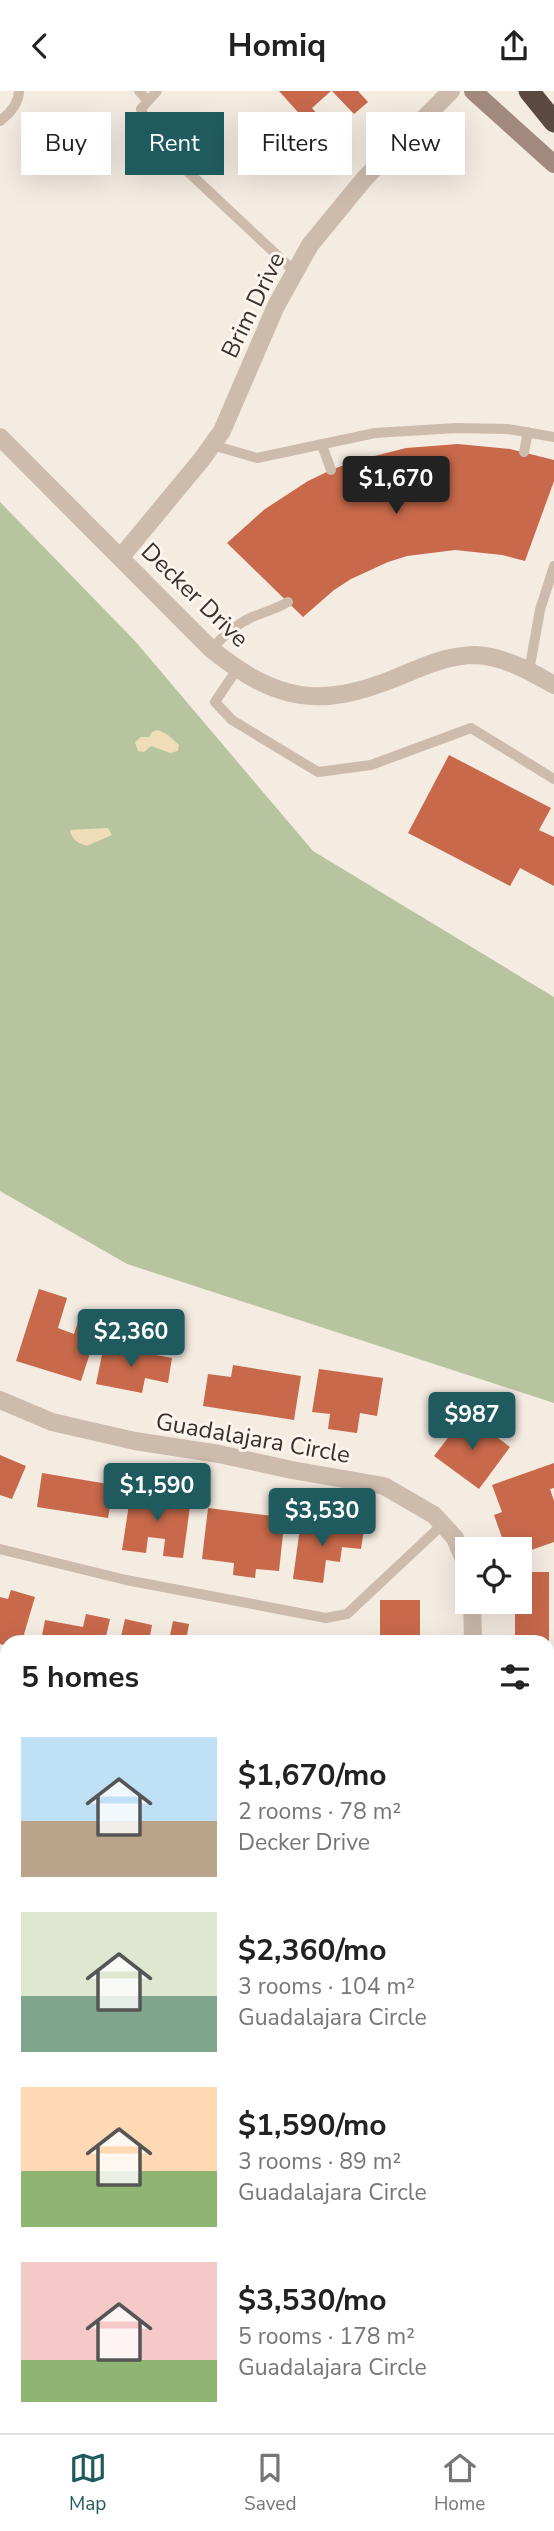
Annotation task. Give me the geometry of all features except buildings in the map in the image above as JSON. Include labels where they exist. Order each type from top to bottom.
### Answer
[{"type":"highway","points":[[529,91],[554,122]]},
{"type":"main road","points":[[473,91],[554,164]]},
{"type":"street","name":"Brim Drive","points":[[121,557],[222,431],[276,306],[310,245],[365,178],[451,91]]},
{"type":"street","name":"Decker Drive","points":[[0,437],[211,649],[237,669],[269,686],[308,698],[336,697],[449,658],[474,655],[490,657],[529,671],[554,685]]},
{"type":"street","name":"Guadalajara Circle","points":[[0,1400],[52,1422],[123,1439],[384,1486],[434,1515],[455,1538]]},
{"type":"street","points":[[472,1614],[473,1635]]},
{"type":"lane","points":[[0,121],[13,109],[19,91]]},
{"type":"lane","points":[[139,91],[148,101]]},
{"type":"lane","points":[[157,91],[141,109],[154,141],[294,271]]},
{"type":"lane","points":[[212,445],[257,458],[375,433],[456,428],[508,429],[554,437]]},
{"type":"lane","points":[[524,452],[528,432]]},
{"type":"lane","points":[[322,445],[331,470]]},
{"type":"lane","points":[[529,671],[540,610],[554,566]]},
{"type":"lane","points":[[211,649],[234,627],[288,602]]},
{"type":"lane","points":[[237,669],[215,702],[232,720],[318,772],[371,765],[471,728],[554,779]]},
{"type":"lane","points":[[0,1549],[126,1580],[326,1618],[347,1614],[443,1524]]},
{"type":"green space","points":[[0,502],[135,641],[313,851],[554,997],[554,1403],[127,1264],[0,1191]]},
{"type":"sand","points":[[158,730],[179,745],[178,751],[170,753],[151,746],[144,752],[138,751],[135,742]]},
{"type":"sand","points":[[108,828],[112,835],[87,846],[76,841],[70,830]]}]
